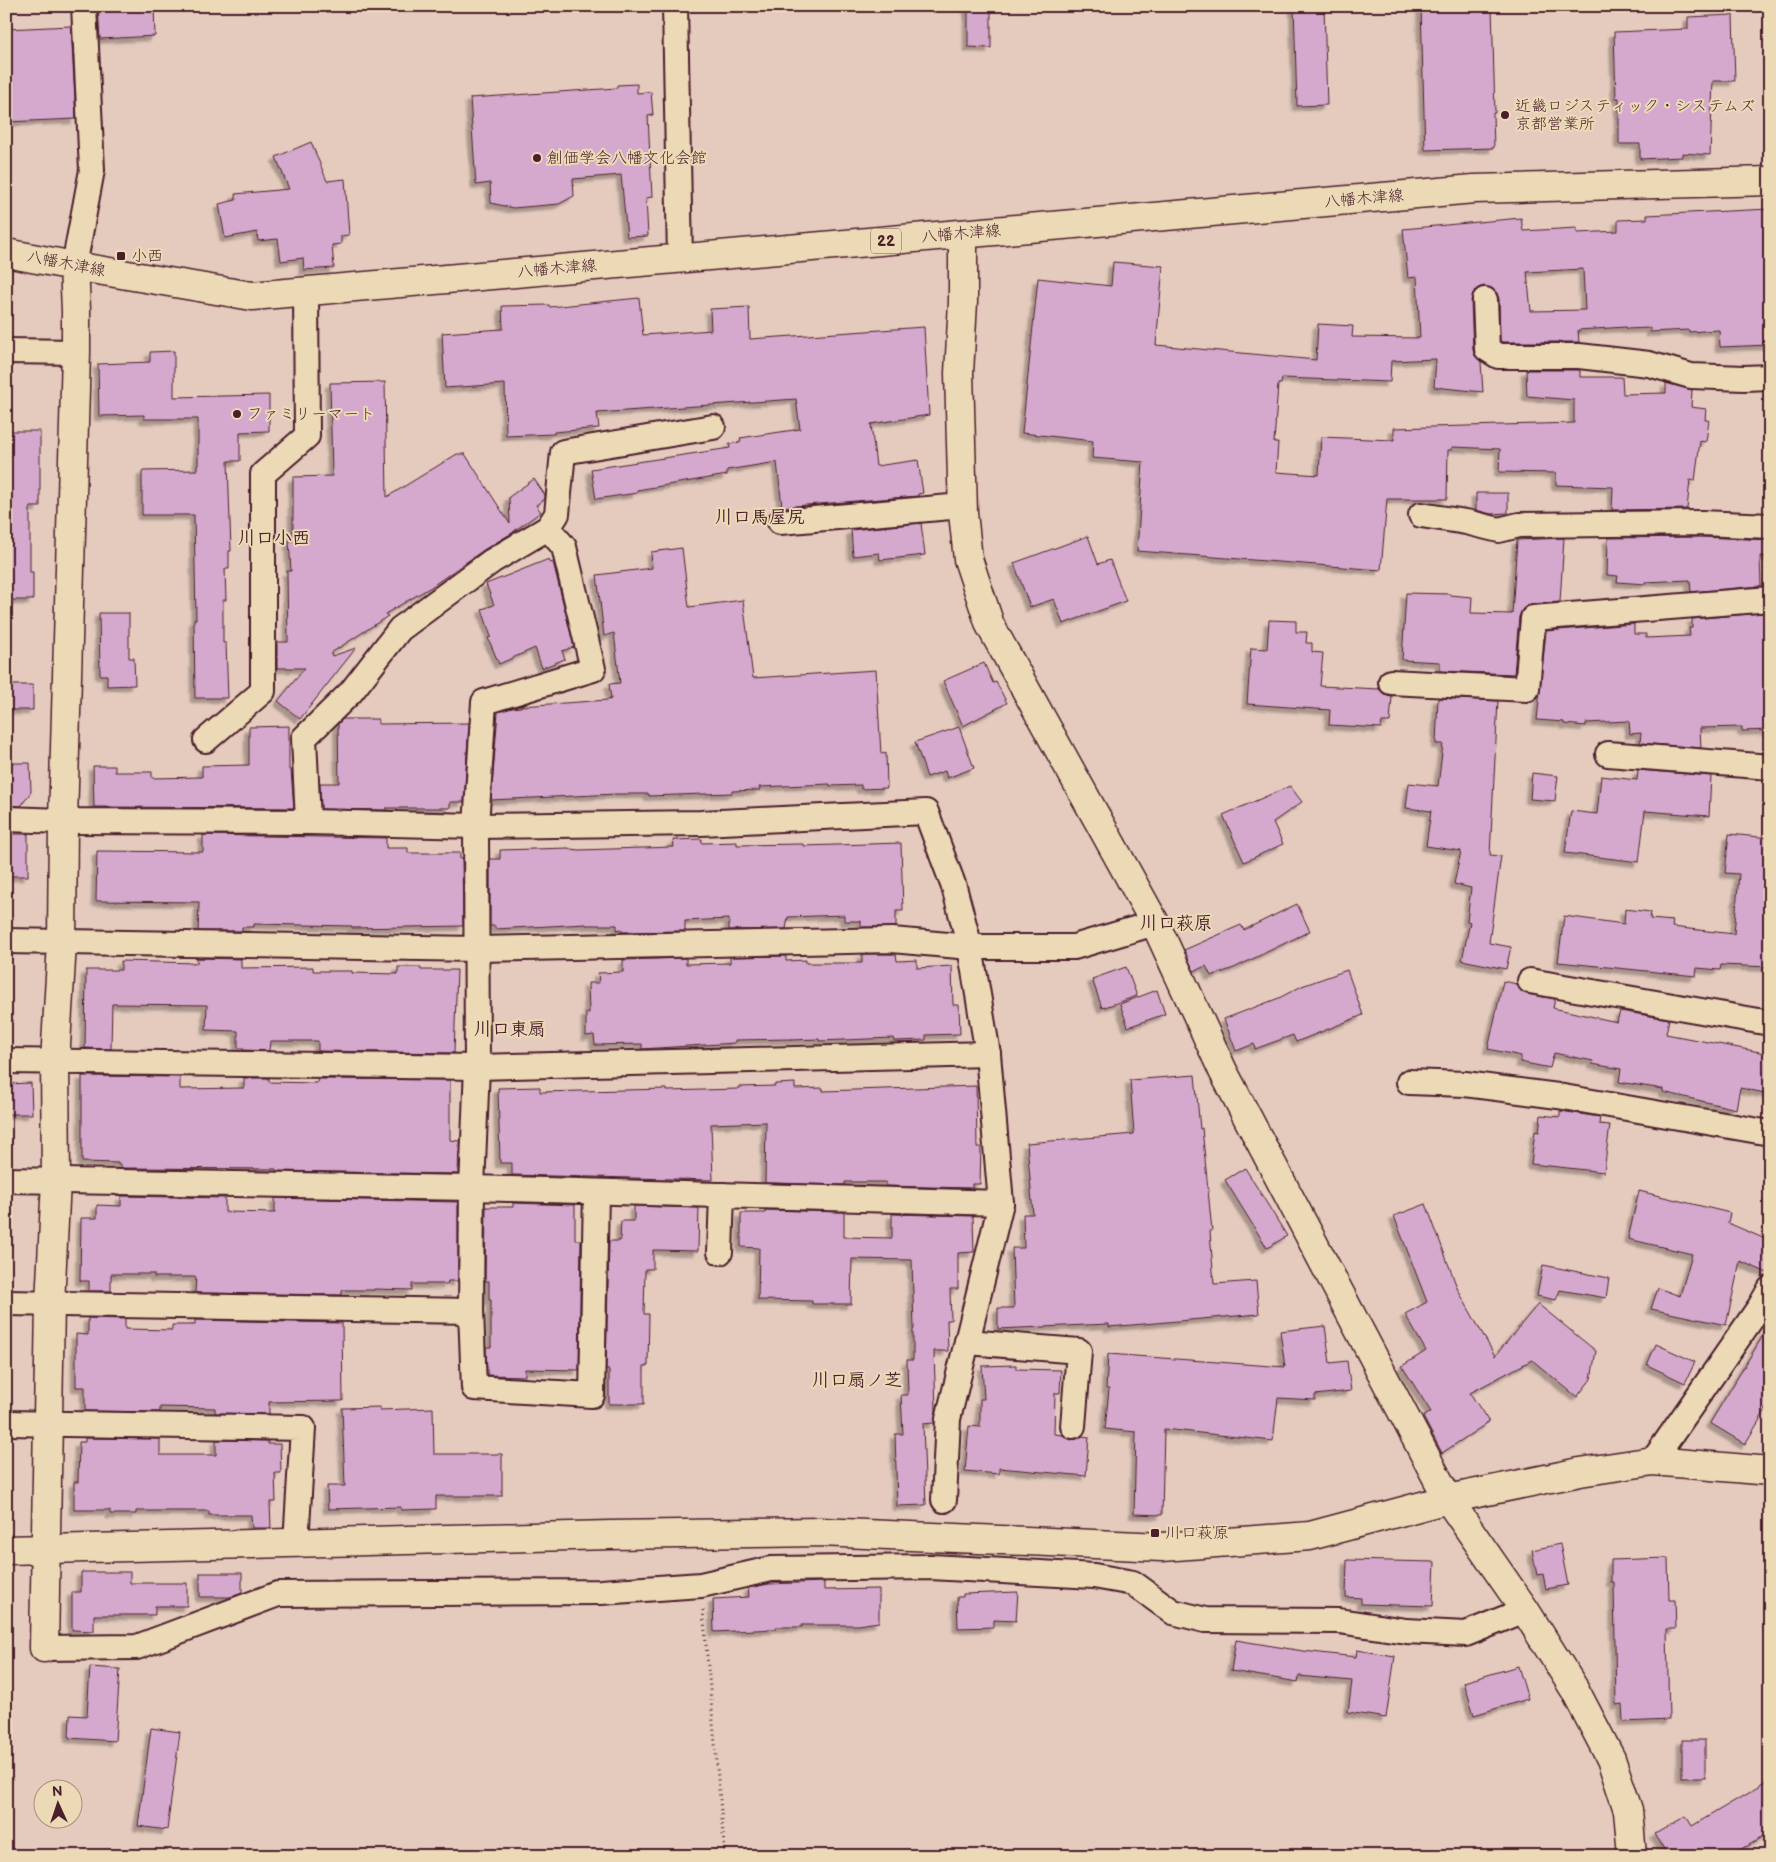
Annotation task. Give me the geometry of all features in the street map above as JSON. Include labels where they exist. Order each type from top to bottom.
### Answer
[{"type":"street","points":[[84,6],[92,170],[74,266],[76,352],[63,821],[62,943],[55,1062],[56,1180],[50,1304],[44,1648],[137,1647],[278,1594],[601,1592],[701,1584],[771,1569],[931,1567],[1094,1576],[1133,1583],[1173,1612],[1205,1620],[1339,1621],[1406,1631],[1466,1634],[1525,1610]]},
{"type":"street","points":[[675,6],[680,258]]},
{"type":"street","name":"八幡木津線","points":[[6,253],[252,296],[1474,189],[1770,181]]},
{"type":"street","points":[[963,234],[963,302],[959,373],[962,506],[968,559],[990,624],[1155,923],[1223,1071],[1448,1499],[1525,1610],[1575,1690],[1611,1759],[1628,1810],[1632,1856]]},
{"type":"street","points":[[206,740],[263,691],[263,474],[307,436],[306,292]]},
{"type":"street","points":[[1485,300],[1487,348],[1498,356],[1579,356],[1649,364],[1691,376],[1770,378]]},
{"type":"street","points":[[6,351],[76,352]]},
{"type":"street","points":[[308,822],[304,738],[351,692],[400,629],[492,561],[548,528],[557,514],[563,452],[713,427]]},
{"type":"street","points":[[780,522],[962,506]]},
{"type":"street","points":[[1422,515],[1466,522],[1499,530],[1518,525],[1701,523],[1770,526]]},
{"type":"street","points":[[548,528],[564,548],[593,669],[484,702],[476,826],[477,1067],[472,1188],[471,1311],[474,1388],[592,1395],[596,1192]]},
{"type":"street","points":[[1391,682],[1527,690],[1533,618],[1770,599]]},
{"type":"street","points":[[1608,754],[1770,767]]},
{"type":"street","points":[[6,819],[476,826],[701,823],[926,812],[954,887],[970,947],[988,1054],[1001,1203],[948,1419],[944,1500]]},
{"type":"street","points":[[6,941],[477,949],[892,940],[970,947],[1074,947],[1155,923]]},
{"type":"street","points":[[1530,981],[1770,1022]]},
{"type":"street","points":[[6,1061],[477,1067],[988,1054]]},
{"type":"street","points":[[1409,1082],[1465,1084],[1558,1096],[1770,1133]]},
{"type":"street","points":[[6,1180],[472,1188],[1001,1203]]},
{"type":"street","points":[[720,1252],[722,1195]]},
{"type":"street","points":[[1653,1461],[1770,1289]]},
{"type":"street","points":[[6,1303],[471,1311]]},
{"type":"street","points":[[967,1342],[1079,1351],[1073,1426]]},
{"type":"street","points":[[6,1423],[303,1428],[296,1543]]},
{"type":"street","points":[[6,1550],[610,1534],[820,1532],[1162,1548],[1310,1536],[1448,1499],[1580,1472],[1653,1461],[1770,1472]]},
{"type":"path","points":[[701,1584],[725,1856]]},
{"type":"building","points":[[98,6],[154,6],[155,36],[100,39]]},
{"type":"building","points":[[968,6],[991,6],[991,48],[968,47]]},
{"type":"building","points":[[1294,6],[1324,6],[1327,105],[1297,106]]},
{"type":"building","points":[[1421,6],[1492,6],[1494,148],[1425,150]]},
{"type":"building","points":[[1733,15],[1735,81],[1713,81],[1710,155],[1682,153],[1682,157],[1640,159],[1640,144],[1619,144],[1619,98],[1616,98],[1614,32],[1688,29],[1688,17]]},
{"type":"building","points":[[71,26],[76,119],[6,122],[6,29]]},
{"type":"building","name":"創価学会八幡文化会館","points":[[637,84],[637,93],[651,92],[653,115],[648,116],[652,197],[646,198],[648,236],[627,237],[621,175],[573,179],[574,196],[559,204],[513,208],[491,203],[490,183],[476,185],[470,98],[617,88],[617,85]]},
{"type":"building","points":[[311,142],[327,181],[345,179],[349,235],[341,236],[341,244],[332,245],[334,268],[304,270],[303,258],[281,261],[278,239],[258,241],[257,232],[225,238],[219,204],[236,200],[235,194],[289,189],[276,157]]},
{"type":"building","points":[[1770,209],[1770,345],[1720,347],[1719,330],[1650,332],[1650,328],[1626,329],[1626,327],[1578,330],[1579,342],[1502,342],[1500,341],[1499,299],[1497,293],[1492,288],[1484,286],[1478,288],[1473,293],[1471,301],[1473,350],[1475,356],[1481,362],[1483,392],[1434,387],[1436,359],[1391,361],[1390,382],[1282,378],[1281,384],[1278,384],[1274,443],[1278,443],[1276,472],[1319,475],[1321,437],[1394,440],[1394,428],[1574,423],[1574,400],[1527,396],[1526,370],[1580,370],[1580,377],[1622,377],[1623,394],[1666,393],[1666,383],[1692,390],[1691,407],[1706,409],[1705,420],[1709,420],[1706,442],[1700,441],[1695,481],[1690,480],[1687,509],[1612,510],[1613,487],[1556,485],[1556,473],[1499,472],[1500,449],[1452,447],[1452,450],[1448,450],[1447,499],[1387,499],[1381,570],[1137,551],[1143,462],[1092,458],[1093,441],[1022,433],[1038,278],[1111,286],[1113,262],[1163,266],[1156,345],[1316,360],[1318,324],[1353,326],[1352,337],[1420,338],[1417,277],[1408,278],[1403,229],[1521,218],[1523,231],[1577,228],[1577,233],[1618,231],[1618,220],[1647,219],[1647,215]],"holes":[[[1583,269],[1585,310],[1531,311],[1527,272]]]},
{"type":"building","points":[[639,298],[643,335],[711,330],[710,309],[749,307],[750,339],[924,327],[929,415],[871,424],[876,466],[918,460],[923,493],[918,494],[918,496],[782,507],[777,462],[727,470],[727,475],[596,499],[591,469],[730,448],[729,444],[741,442],[740,438],[800,429],[796,399],[597,413],[599,428],[554,432],[554,434],[506,436],[505,384],[445,388],[442,333],[503,329],[502,306],[549,305],[550,307]]},
{"type":"building","points":[[174,351],[174,397],[269,395],[269,431],[240,432],[240,461],[228,461],[231,551],[229,551],[229,569],[225,569],[226,600],[223,600],[223,643],[226,643],[228,698],[195,698],[194,515],[142,515],[142,471],[197,470],[198,419],[144,419],[144,415],[99,416],[98,364],[150,362],[150,352]]},
{"type":"building","points":[[385,382],[387,497],[457,454],[465,454],[510,524],[509,497],[534,479],[545,495],[545,499],[536,505],[541,512],[514,532],[485,549],[431,587],[385,614],[388,616],[331,653],[332,656],[356,648],[300,719],[278,701],[305,668],[277,668],[277,642],[288,642],[287,571],[291,571],[289,541],[293,541],[293,477],[332,476],[330,383]]},
{"type":"building","points":[[6,431],[40,431],[40,507],[30,507],[30,572],[33,572],[33,600],[6,600]]},
{"type":"building","points":[[1476,493],[1508,493],[1508,513],[1491,514],[1476,510]]},
{"type":"building","points":[[921,523],[925,555],[880,560],[879,553],[853,556],[851,530]]},
{"type":"building","points":[[1088,536],[1098,564],[1110,560],[1126,601],[1063,624],[1054,599],[1030,607],[1014,563]]},
{"type":"building","points":[[1701,537],[1770,540],[1770,557],[1760,556],[1761,586],[1691,592],[1690,580],[1645,582],[1645,584],[1617,582],[1618,576],[1607,575],[1608,538]]},
{"type":"building","points":[[1564,538],[1560,602],[1531,604],[1522,610],[1519,617],[1514,674],[1440,671],[1440,662],[1402,660],[1406,593],[1450,594],[1472,597],[1471,613],[1512,614],[1517,540]]},
{"type":"building","points":[[682,548],[689,607],[743,600],[753,678],[876,670],[881,754],[886,753],[887,788],[861,789],[861,785],[830,786],[830,784],[759,787],[760,790],[732,791],[732,793],[649,796],[649,794],[616,794],[491,800],[498,712],[521,706],[608,700],[611,699],[609,684],[620,683],[614,633],[604,636],[597,575],[652,568],[651,552]]},
{"type":"building","points":[[549,559],[550,563],[553,562],[574,647],[562,651],[565,659],[542,668],[535,648],[499,664],[488,638],[491,637],[482,609],[494,605],[486,584]]},
{"type":"building","points":[[99,613],[129,613],[129,658],[134,658],[135,685],[107,686],[107,675],[100,675]]},
{"type":"building","points":[[1761,613],[1770,615],[1770,730],[1742,731],[1742,727],[1700,728],[1701,748],[1640,743],[1641,733],[1630,734],[1629,721],[1586,723],[1586,726],[1537,720],[1546,631],[1634,624],[1634,634],[1646,634],[1646,638],[1690,636],[1689,628],[1692,628],[1692,619]]},
{"type":"building","points":[[1269,620],[1296,621],[1296,632],[1307,632],[1306,643],[1312,643],[1312,652],[1323,653],[1320,686],[1379,689],[1384,694],[1392,696],[1390,722],[1382,722],[1381,728],[1329,725],[1330,710],[1247,704],[1251,648],[1267,649]]},
{"type":"building","points":[[984,663],[993,683],[996,682],[1007,703],[963,726],[943,681]]},
{"type":"building","points":[[6,685],[33,685],[33,710],[6,710]]},
{"type":"building","points":[[1438,698],[1498,701],[1490,855],[1501,856],[1489,943],[1511,947],[1506,969],[1462,960],[1470,922],[1467,921],[1471,888],[1454,884],[1461,851],[1426,846],[1431,811],[1406,808],[1409,783],[1438,786],[1443,744],[1436,744]]},
{"type":"building","points":[[343,719],[378,719],[378,724],[469,723],[464,802],[450,802],[450,808],[386,808],[386,810],[321,809],[320,783],[339,783],[338,724]]},
{"type":"building","points":[[289,726],[289,770],[291,770],[294,808],[94,807],[93,766],[115,766],[115,772],[152,772],[152,778],[202,777],[202,766],[249,765],[249,727]]},
{"type":"building","points":[[959,727],[974,768],[947,778],[945,771],[927,777],[915,742]]},
{"type":"building","points":[[6,763],[30,763],[31,792],[21,806],[6,805]]},
{"type":"building","points":[[1638,770],[1711,776],[1709,816],[1645,811],[1639,862],[1565,853],[1571,811],[1597,814],[1601,776],[1637,780]]},
{"type":"building","points":[[1532,773],[1558,776],[1555,801],[1530,799]]},
{"type":"building","points":[[1290,786],[1302,802],[1273,822],[1283,844],[1244,862],[1223,815]]},
{"type":"building","points":[[6,834],[28,834],[28,876],[6,876]]},
{"type":"building","points":[[1729,834],[1770,838],[1770,967],[1721,965],[1720,970],[1697,968],[1696,976],[1558,962],[1564,916],[1624,924],[1625,909],[1651,912],[1650,919],[1673,921],[1672,927],[1734,934],[1739,874],[1725,873]]},
{"type":"building","points":[[203,835],[386,838],[386,848],[408,848],[408,853],[460,853],[460,859],[462,859],[463,926],[352,928],[352,926],[254,924],[254,927],[242,927],[242,931],[198,931],[199,902],[96,901],[97,851],[203,852]]},
{"type":"building","points":[[702,839],[702,843],[737,842],[737,845],[803,844],[803,846],[901,843],[903,911],[896,911],[896,927],[861,927],[861,921],[844,921],[844,915],[788,917],[786,929],[729,930],[729,919],[685,921],[685,931],[622,932],[622,929],[617,930],[617,925],[586,924],[495,929],[495,926],[490,926],[490,859],[500,859],[500,850],[674,847],[673,840]]},
{"type":"building","points":[[1297,904],[1310,931],[1234,968],[1211,976],[1206,966],[1194,971],[1184,950],[1241,925],[1244,930]]},
{"type":"building","points":[[862,954],[896,954],[897,961],[917,960],[917,968],[952,966],[953,1005],[959,1005],[960,1034],[926,1035],[926,1040],[894,1041],[893,1038],[819,1041],[819,1039],[735,1040],[735,1043],[642,1049],[642,1044],[595,1045],[594,1035],[586,1036],[586,1013],[589,1013],[588,983],[599,983],[598,973],[623,972],[623,960],[686,958],[686,964],[730,963],[730,957],[786,956],[786,961],[806,960],[806,963],[862,963]]},
{"type":"building","points":[[197,958],[241,959],[241,968],[313,967],[313,971],[398,974],[398,967],[421,967],[421,970],[457,970],[454,1053],[318,1051],[318,1041],[270,1041],[269,1051],[243,1050],[243,1048],[238,1048],[238,1031],[206,1030],[207,1005],[112,1004],[111,1049],[85,1048],[86,970],[121,970],[121,961],[197,963]]},
{"type":"building","points":[[1126,967],[1137,996],[1102,1008],[1092,979]]},
{"type":"building","points":[[1347,970],[1363,1015],[1296,1042],[1293,1035],[1255,1049],[1254,1044],[1236,1051],[1224,1019],[1279,998],[1302,986]]},
{"type":"building","points":[[1503,981],[1517,984],[1521,991],[1527,994],[1555,999],[1553,1008],[1617,1022],[1620,1011],[1669,1019],[1666,1034],[1770,1054],[1770,1094],[1740,1088],[1736,1109],[1663,1092],[1663,1089],[1619,1082],[1621,1069],[1592,1064],[1593,1061],[1554,1053],[1550,1068],[1520,1062],[1521,1056],[1488,1049]]},
{"type":"building","points":[[1157,990],[1165,1014],[1128,1027],[1120,1004]]},
{"type":"building","points":[[1195,1075],[1212,1231],[1210,1231],[1214,1284],[1256,1281],[1259,1314],[1109,1327],[1109,1324],[998,1329],[998,1308],[1014,1308],[1012,1248],[1024,1248],[1023,1214],[1033,1214],[1027,1143],[1134,1134],[1130,1080]]},
{"type":"building","points":[[82,1076],[180,1077],[180,1089],[244,1088],[244,1078],[269,1078],[269,1082],[317,1083],[318,1079],[450,1080],[450,1140],[459,1141],[458,1174],[276,1171],[276,1169],[121,1168],[121,1165],[118,1165],[118,1163],[82,1162]]},
{"type":"building","points":[[31,1083],[32,1114],[6,1114],[6,1084]]},
{"type":"building","points":[[795,1083],[795,1089],[823,1088],[823,1091],[976,1086],[977,1147],[981,1147],[980,1184],[972,1184],[972,1188],[886,1186],[886,1182],[845,1182],[845,1185],[765,1183],[766,1122],[711,1124],[713,1180],[512,1175],[512,1163],[500,1163],[498,1088],[540,1087],[540,1092],[667,1089],[667,1091],[738,1089],[738,1087],[775,1086],[775,1084]]},
{"type":"building","points":[[1560,1111],[1600,1117],[1599,1124],[1610,1125],[1604,1172],[1531,1164],[1535,1131],[1539,1132],[1541,1115],[1560,1117]]},
{"type":"building","points":[[1245,1168],[1287,1236],[1267,1248],[1225,1180]]},
{"type":"building","points":[[1639,1191],[1730,1213],[1728,1223],[1770,1241],[1770,1274],[1740,1261],[1726,1325],[1651,1309],[1658,1288],[1680,1296],[1692,1254],[1628,1239]]},
{"type":"building","points":[[121,1196],[225,1198],[225,1212],[275,1213],[275,1198],[458,1202],[458,1281],[448,1281],[447,1284],[412,1284],[412,1290],[342,1290],[342,1295],[195,1293],[196,1277],[154,1277],[154,1274],[111,1274],[111,1291],[89,1291],[89,1281],[80,1281],[81,1218],[97,1218],[97,1205],[121,1206]]},
{"type":"building","points":[[513,1203],[575,1205],[575,1240],[581,1240],[579,1370],[525,1369],[525,1376],[487,1375],[486,1347],[491,1347],[491,1300],[489,1300],[489,1281],[485,1281],[486,1207],[513,1207]]},
{"type":"building","points":[[1426,1204],[1458,1290],[1495,1356],[1538,1304],[1596,1351],[1591,1379],[1577,1397],[1532,1360],[1470,1393],[1489,1422],[1442,1453],[1423,1417],[1431,1412],[1402,1366],[1426,1351],[1405,1314],[1427,1302],[1394,1216]]},
{"type":"building","points":[[634,1206],[699,1208],[698,1251],[653,1250],[653,1269],[645,1269],[644,1314],[649,1314],[648,1366],[644,1366],[644,1404],[609,1404],[609,1370],[606,1370],[609,1241],[620,1241],[621,1221],[634,1221]]},
{"type":"building","points":[[765,1210],[844,1212],[844,1237],[892,1238],[892,1214],[973,1216],[974,1252],[958,1253],[958,1289],[950,1289],[951,1320],[947,1320],[948,1351],[934,1351],[936,1410],[934,1423],[923,1424],[926,1505],[897,1506],[895,1434],[903,1434],[901,1395],[908,1395],[907,1360],[913,1360],[912,1260],[852,1259],[851,1304],[812,1304],[812,1301],[758,1300],[759,1248],[741,1247],[741,1213],[765,1213]]},
{"type":"building","points":[[1543,1265],[1609,1278],[1606,1298],[1560,1290],[1556,1300],[1537,1296]]},
{"type":"building","points":[[88,1318],[125,1319],[125,1329],[172,1330],[172,1325],[195,1325],[195,1320],[342,1323],[343,1401],[269,1402],[269,1414],[215,1413],[215,1408],[160,1407],[160,1412],[85,1411],[85,1387],[76,1387],[76,1334],[88,1335]]},
{"type":"building","points":[[1770,1324],[1770,1403],[1745,1444],[1710,1423]]},
{"type":"building","points":[[1325,1326],[1330,1363],[1347,1361],[1351,1391],[1315,1395],[1315,1400],[1278,1398],[1273,1441],[1164,1429],[1162,1515],[1134,1514],[1136,1432],[1105,1429],[1109,1389],[1106,1389],[1108,1354],[1285,1367],[1280,1331]]},
{"type":"building","points":[[1656,1344],[1695,1362],[1685,1383],[1647,1365]]},
{"type":"building","points":[[1016,1365],[1016,1369],[1061,1370],[1060,1393],[1055,1393],[1054,1434],[1063,1435],[1071,1440],[1082,1436],[1089,1437],[1086,1476],[999,1468],[999,1474],[965,1471],[969,1426],[980,1427],[980,1399],[984,1399],[982,1366]]},
{"type":"building","points":[[380,1407],[380,1410],[433,1408],[434,1454],[502,1454],[502,1496],[436,1496],[436,1509],[401,1510],[401,1507],[328,1509],[327,1486],[345,1486],[342,1408]]},
{"type":"building","points":[[85,1438],[160,1439],[160,1455],[216,1455],[216,1440],[268,1441],[268,1444],[280,1444],[281,1473],[275,1473],[276,1502],[270,1502],[271,1528],[252,1528],[251,1515],[209,1515],[209,1511],[136,1511],[136,1514],[110,1514],[110,1510],[74,1510],[74,1482],[78,1482],[79,1442],[85,1442]]},
{"type":"building","points":[[1560,1544],[1568,1585],[1546,1589],[1543,1574],[1537,1575],[1532,1550]]},
{"type":"building","points":[[1668,1558],[1669,1600],[1675,1600],[1676,1629],[1667,1629],[1669,1720],[1623,1722],[1622,1704],[1616,1705],[1614,1582],[1611,1582],[1611,1560]]},
{"type":"building","points":[[1347,1560],[1435,1562],[1433,1606],[1361,1604],[1361,1598],[1346,1597]]},
{"type":"building","points":[[81,1572],[130,1572],[130,1583],[187,1583],[187,1606],[155,1606],[155,1615],[94,1615],[94,1631],[72,1630],[72,1592],[81,1592]]},
{"type":"building","points":[[200,1573],[242,1573],[242,1593],[230,1597],[200,1597]]},
{"type":"building","points":[[824,1582],[824,1590],[879,1589],[879,1622],[858,1625],[802,1625],[802,1627],[714,1632],[713,1599],[749,1597],[748,1588],[769,1584]]},
{"type":"building","points":[[1018,1592],[1016,1621],[994,1620],[994,1627],[958,1628],[957,1597],[963,1597],[963,1594]]},
{"type":"building","points":[[1236,1640],[1356,1657],[1357,1650],[1395,1656],[1386,1718],[1348,1712],[1352,1681],[1299,1676],[1298,1682],[1231,1671]]},
{"type":"building","points":[[1518,1666],[1528,1699],[1474,1715],[1464,1682]]},
{"type":"building","points":[[90,1667],[120,1669],[115,1741],[69,1738],[70,1715],[87,1716]]},
{"type":"building","points":[[151,1728],[180,1732],[167,1830],[138,1826]]},
{"type":"building","points":[[1682,1740],[1705,1740],[1705,1778],[1682,1778]]},
{"type":"building","points":[[1770,1780],[1770,1833],[1730,1856],[1668,1856],[1655,1834],[1686,1816],[1692,1826]]},
{"type":"place","name":"近畿ロジスティック・システムズ 京都営業所","points":[[1505,115]]},
{"type":"place","name":"創価学会八幡文化会館","points":[[537,158]]},
{"type":"place","name":"小西","points":[[121,256]]},
{"type":"place","name":"ファミリーマート","points":[[237,414]]},
{"type":"place","name":"川口萩原","points":[[1155,1533]]},
{"type":"district","name":"川口馬屋尻","points":[[760,517]]},
{"type":"district","name":"川口小西","points":[[274,538]]},
{"type":"district","name":"川口萩原","points":[[1176,923]]},
{"type":"district","name":"川口東扇","points":[[510,1029]]},
{"type":"district","name":"川口扇ノ芝","points":[[857,1380]]}]
